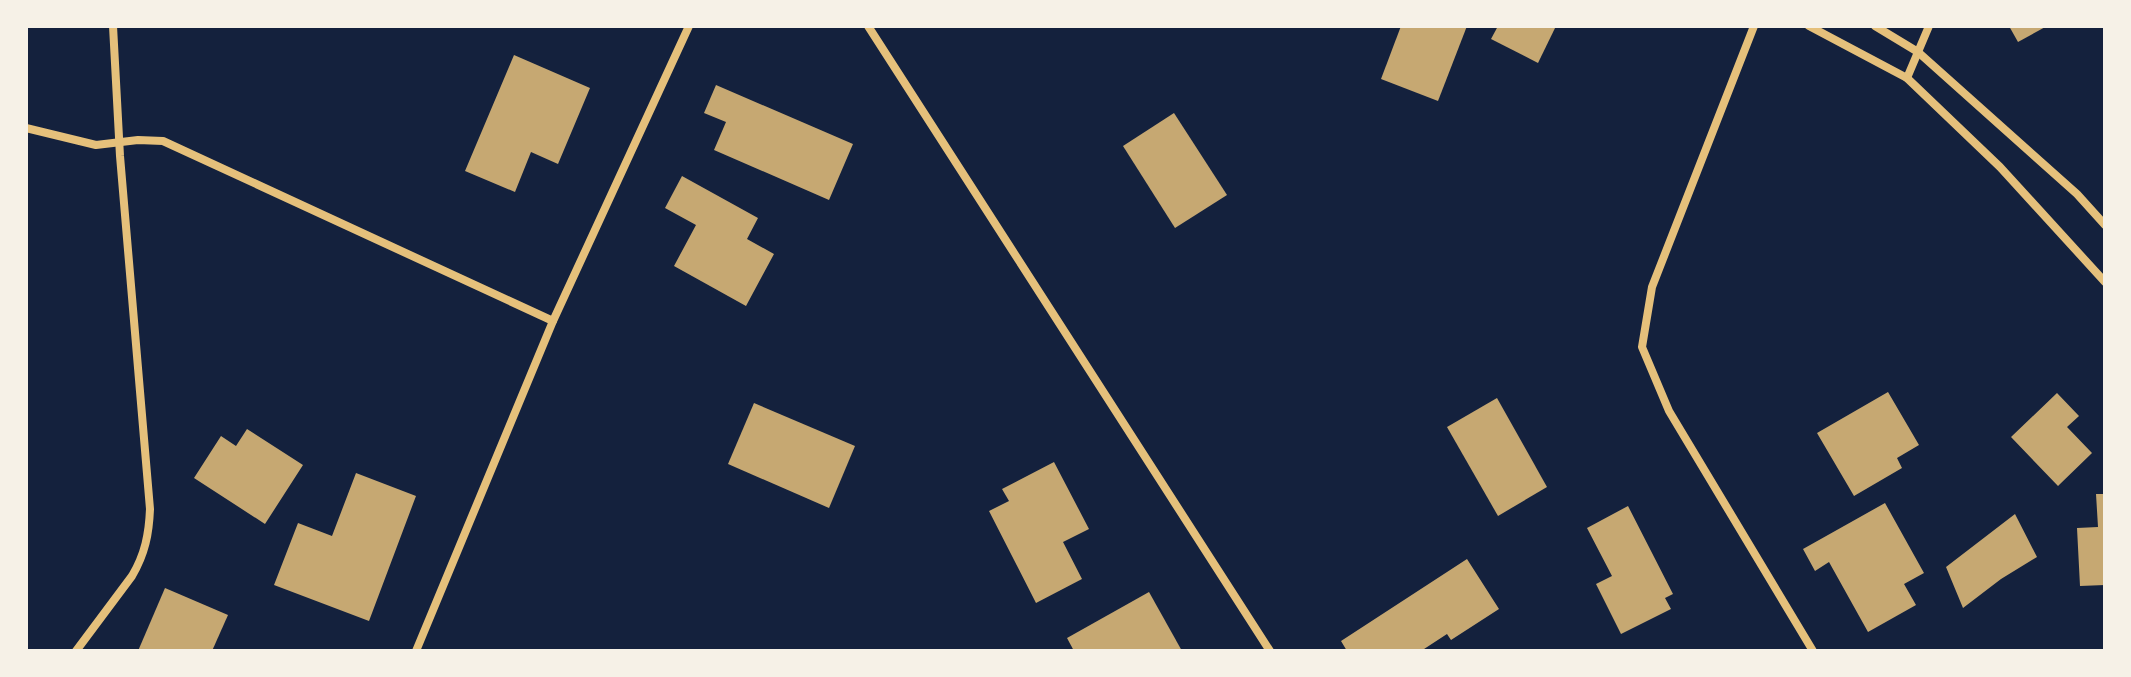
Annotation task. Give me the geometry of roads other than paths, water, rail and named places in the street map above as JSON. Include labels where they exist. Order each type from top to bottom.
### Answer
[{"type":"street","points":[[76,651],[132,576],[149,533],[150,509],[119,143],[113,26]]},
{"type":"street","points":[[416,651],[553,321],[689,26]]},
{"type":"street","points":[[868,26],[1270,651]]},
{"type":"street","points":[[1754,26],[1652,287],[1642,347],[1669,411],[1813,651]]},
{"type":"street","points":[[1809,26],[1907,78],[2000,167],[2105,282]]},
{"type":"street","points":[[1875,26],[1918,52],[2077,194],[2105,225]]},
{"type":"street","points":[[1907,78],[1929,26]]},
{"type":"street","points":[[26,128],[96,145],[153,140],[189,151],[553,321]]}]
